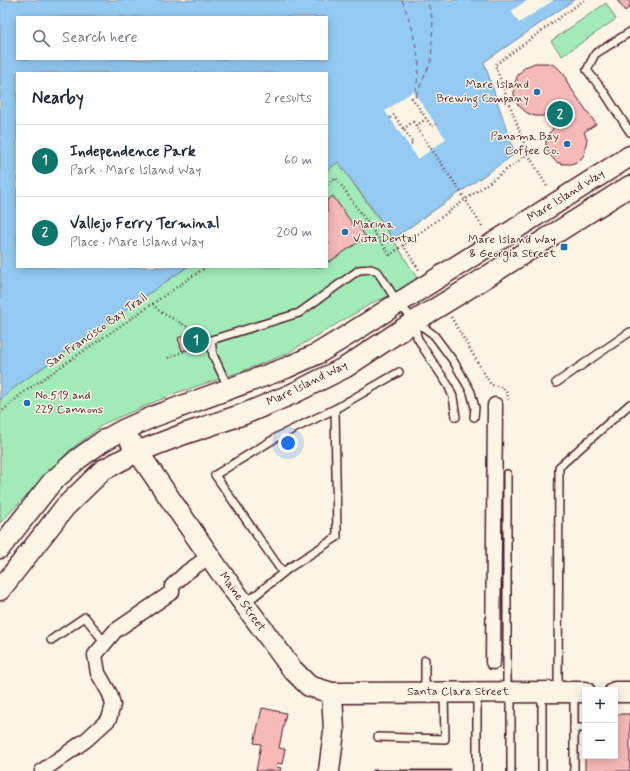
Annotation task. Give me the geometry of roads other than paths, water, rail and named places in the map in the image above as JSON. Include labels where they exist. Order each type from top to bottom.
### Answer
[{"type":"main road","name":"Mare Island Way","points":[[0,548],[52,482],[78,459],[103,441],[123,430],[155,416],[286,368],[317,354],[630,156]]},
{"type":"main road","name":"Mare Island Way","points":[[0,590],[65,507],[103,470],[137,452],[184,434],[244,414],[292,394],[346,366],[630,186]]},
{"type":"main road","name":"Maine Street","points":[[123,430],[210,556],[292,669],[309,686],[332,693]]},
{"type":"main road","name":"Santa Clara Street","points":[[332,693],[565,692]]},
{"type":"main road","points":[[618,692],[630,692]]},
{"type":"main road","points":[[329,771],[334,731],[332,693]]},
{"type":"street","points":[[493,662],[501,404]]},
{"type":"street","points":[[42,771],[86,740],[109,719],[113,705],[110,694],[98,673],[96,655],[105,643],[116,631],[172,592],[172,586],[187,572],[210,556]]},
{"type":"lane","points":[[630,32],[595,54],[587,70],[604,92],[630,132]]},
{"type":"lane","points":[[229,389],[213,355],[211,340],[300,313],[360,270],[371,270],[378,272],[398,303],[415,321],[434,335],[454,362],[471,392],[475,408],[474,418]]},
{"type":"lane","points":[[415,321],[417,337],[448,385],[454,398],[456,417]]},
{"type":"lane","points":[[556,383],[630,332]]},
{"type":"lane","points":[[283,573],[215,475],[279,436],[334,409],[399,372]]},
{"type":"lane","points":[[574,771],[574,728],[565,692],[559,467],[630,404]]},
{"type":"lane","points":[[244,604],[283,573],[337,537],[334,409]]},
{"type":"lane","points":[[507,474],[511,771]]},
{"type":"lane","points":[[52,640],[85,617],[105,643]]},
{"type":"lane","points":[[425,660],[425,692]]},
{"type":"lane","points":[[378,737],[445,739],[444,692]]},
{"type":"lane","points":[[477,692],[478,771]]},
{"type":"lane","points":[[542,771],[565,692]]},
{"type":"lane","points":[[574,728],[582,728]]},
{"type":"water","points":[[0,0],[574,0],[484,62],[515,154],[393,239],[338,162],[328,169],[328,72],[16,72],[16,268],[186,268],[19,384],[0,400]]},
{"type":"place","name":"Mare Island Brewing Company","points":[[537,92]]},
{"type":"place","name":"Vallejo Ferry Terminal","points":[[560,114]]},
{"type":"place","name":"Panama Bay Coffee Co.","points":[[567,144]]},
{"type":"place","name":"Marina Vista Dental","points":[[345,232]]},
{"type":"place","name":"Mare Island Way & Georgia Street","points":[[564,247]]},
{"type":"place","name":"Independence Park","points":[[196,340]]},
{"type":"place","name":"No.519 and 229 Cannons","points":[[27,403]]}]
